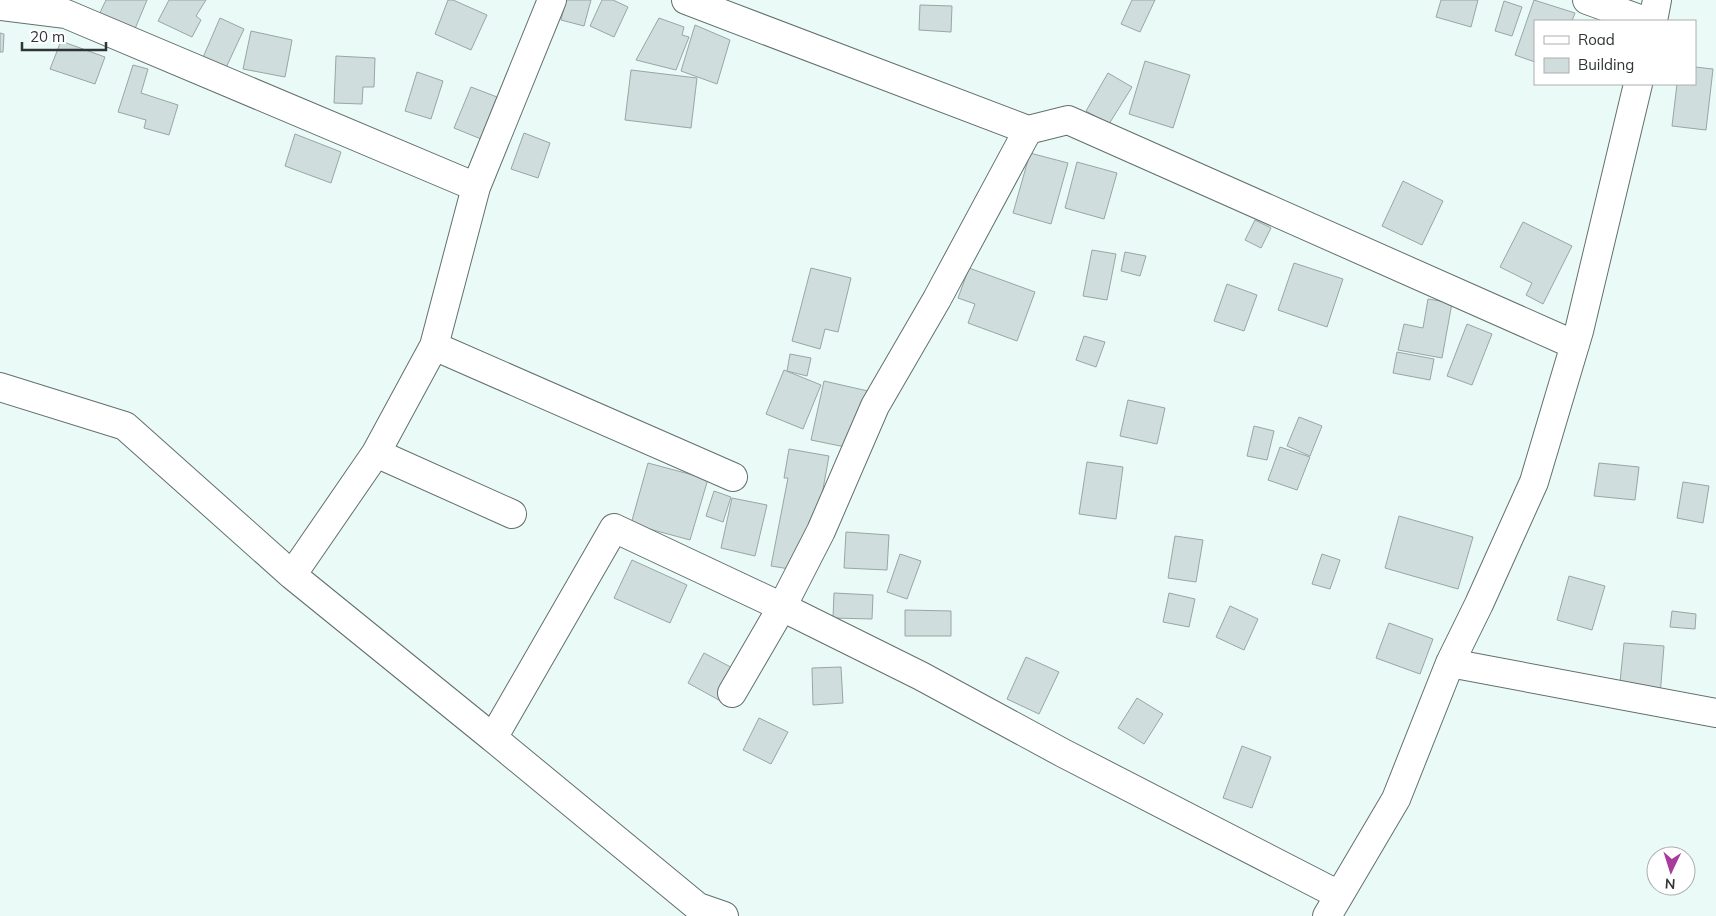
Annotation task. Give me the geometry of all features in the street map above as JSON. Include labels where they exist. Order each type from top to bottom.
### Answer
[{"type":"street","points":[[292,574],[376,453],[434,346],[476,187],[552,0]]},
{"type":"street","points":[[686,0],[1028,130],[1068,120],[1575,345]]},
{"type":"street","points":[[1586,0],[1643,20]]},
{"type":"street","points":[[1653,20],[1657,0]]},
{"type":"street","points":[[0,6],[66,14],[476,187]]},
{"type":"street","points":[[493,738],[614,528],[782,607],[921,676],[1063,753],[1333,906],[1396,799],[1450,663],[1534,482],[1575,345],[1638,85]]},
{"type":"street","points":[[732,693],[782,607],[821,532],[875,406],[937,300],[1028,130]]},
{"type":"street","points":[[434,346],[733,477]]},
{"type":"street","points":[[0,387],[125,426],[292,574],[698,907],[724,916]]},
{"type":"street","points":[[376,453],[512,514]]},
{"type":"street","points":[[1450,663],[1716,713]]},
{"type":"building","points":[[106,0],[147,0],[132,36],[96,21]]},
{"type":"building","points":[[169,0],[206,0],[196,16],[201,20],[192,37],[158,21]]},
{"type":"building","points":[[448,0],[453,0],[487,15],[471,50],[435,34]]},
{"type":"building","points":[[566,0],[591,0],[584,26],[561,20]]},
{"type":"building","points":[[602,0],[613,0],[628,7],[614,37],[590,26]]},
{"type":"building","points":[[1132,0],[1155,0],[1140,32],[1121,24]]},
{"type":"building","points":[[1441,0],[1478,0],[1471,27],[1436,17]]},
{"type":"building","points":[[1534,0],[1575,13],[1572,20],[1534,20],[1534,62],[1515,55]]},
{"type":"building","points":[[1504,1],[1522,7],[1512,36],[1495,31]]},
{"type":"building","points":[[920,5],[952,6],[951,32],[919,30]]},
{"type":"building","points":[[220,18],[244,29],[224,72],[201,62]]},
{"type":"building","points":[[659,18],[684,27],[682,35],[689,37],[676,70],[636,60]]},
{"type":"building","points":[[695,25],[730,40],[717,84],[681,71]]},
{"type":"building","points":[[251,31],[292,40],[285,77],[243,69]]},
{"type":"building","points":[[0,33],[4,34],[3,52],[0,52]]},
{"type":"building","points":[[61,41],[105,57],[95,84],[50,69]]},
{"type":"building","points":[[336,56],[375,58],[374,87],[363,87],[362,104],[334,103]]},
{"type":"building","points":[[1145,61],[1190,75],[1173,128],[1129,114]]},
{"type":"building","points":[[133,65],[148,69],[141,93],[178,105],[169,135],[144,128],[146,120],[118,112]]},
{"type":"building","points":[[1696,67],[1713,69],[1706,130],[1672,126],[1677,85],[1696,85]]},
{"type":"building","points":[[631,70],[697,78],[691,128],[625,120]]},
{"type":"building","points":[[417,72],[443,81],[431,119],[405,111]]},
{"type":"building","points":[[1108,73],[1132,87],[1109,124],[1086,111]]},
{"type":"building","points":[[471,87],[497,97],[481,139],[454,128]]},
{"type":"building","points":[[524,133],[550,143],[538,178],[511,169]]},
{"type":"building","points":[[295,134],[341,152],[331,183],[285,166]]},
{"type":"building","points":[[1030,153],[1068,163],[1051,224],[1013,213]]},
{"type":"building","points":[[1077,162],[1117,173],[1104,219],[1065,208]]},
{"type":"building","points":[[1403,181],[1443,201],[1422,245],[1382,226]]},
{"type":"building","points":[[1255,220],[1271,228],[1261,248],[1245,240]]},
{"type":"building","points":[[1523,222],[1572,246],[1543,304],[1526,295],[1532,283],[1500,267]]},
{"type":"building","points":[[1092,250],[1116,254],[1107,300],[1083,296]]},
{"type":"building","points":[[1125,252],[1146,256],[1140,276],[1121,271]]},
{"type":"building","points":[[1294,263],[1343,279],[1327,327],[1278,310]]},
{"type":"building","points":[[811,268],[851,278],[838,332],[825,329],[820,349],[792,341]]},
{"type":"building","points":[[969,268],[1035,292],[1017,341],[968,323],[975,304],[958,298]]},
{"type":"building","points":[[1227,284],[1257,295],[1244,331],[1214,321]]},
{"type":"building","points":[[1428,299],[1452,303],[1442,358],[1398,350],[1404,324],[1423,328]]},
{"type":"building","points":[[1467,324],[1492,334],[1472,385],[1447,376]]},
{"type":"building","points":[[1084,336],[1105,342],[1096,367],[1076,360]]},
{"type":"building","points":[[1397,352],[1434,359],[1430,380],[1393,373]]},
{"type":"building","points":[[790,354],[811,358],[807,376],[787,371]]},
{"type":"building","points":[[784,370],[821,385],[803,429],[766,414]]},
{"type":"building","points":[[824,381],[868,391],[855,449],[811,440]]},
{"type":"building","points":[[1128,400],[1165,408],[1157,444],[1120,436]]},
{"type":"building","points":[[1299,417],[1322,426],[1310,456],[1287,446]]},
{"type":"building","points":[[1254,426],[1274,431],[1267,460],[1247,456]]},
{"type":"building","points":[[1280,447],[1310,457],[1297,490],[1268,480]]},
{"type":"building","points":[[789,449],[829,456],[808,572],[771,566],[788,478],[784,478]]},
{"type":"building","points":[[1087,462],[1123,467],[1116,519],[1079,514]]},
{"type":"building","points":[[648,463],[708,479],[690,540],[631,524]]},
{"type":"building","points":[[1599,463],[1639,467],[1635,500],[1594,496]]},
{"type":"building","points":[[1683,482],[1709,486],[1703,523],[1677,518]]},
{"type":"building","points":[[714,491],[731,497],[723,522],[706,516]]},
{"type":"building","points":[[732,498],[767,505],[755,556],[721,548]]},
{"type":"building","points":[[1399,516],[1473,537],[1458,589],[1385,568]]},
{"type":"building","points":[[846,532],[889,535],[887,570],[844,568]]},
{"type":"building","points":[[1175,536],[1203,540],[1196,582],[1168,578]]},
{"type":"building","points":[[900,554],[921,561],[907,599],[887,592]]},
{"type":"building","points":[[1322,554],[1340,560],[1330,589],[1312,584]]},
{"type":"building","points":[[632,560],[687,585],[670,623],[614,598]]},
{"type":"building","points":[[1569,576],[1605,586],[1592,630],[1557,620]]},
{"type":"building","points":[[834,593],[873,595],[872,619],[833,618]]},
{"type":"building","points":[[1169,593],[1195,599],[1189,627],[1163,622]]},
{"type":"building","points":[[1230,606],[1258,619],[1244,650],[1216,637]]},
{"type":"building","points":[[905,610],[951,611],[951,636],[905,636]]},
{"type":"building","points":[[1672,611],[1696,614],[1695,629],[1670,627]]},
{"type":"building","points":[[1389,623],[1433,639],[1420,674],[1376,658]]},
{"type":"building","points":[[1624,643],[1664,646],[1660,696],[1619,692]]},
{"type":"building","points":[[704,653],[742,673],[726,704],[688,683]]},
{"type":"building","points":[[1026,657],[1059,672],[1039,714],[1007,699]]},
{"type":"building","points":[[841,667],[843,703],[813,705],[812,668]]},
{"type":"building","points":[[1137,698],[1163,714],[1144,744],[1118,728]]},
{"type":"building","points":[[759,718],[788,732],[771,764],[743,750]]},
{"type":"building","points":[[1242,746],[1271,757],[1252,808],[1223,798]]}]
